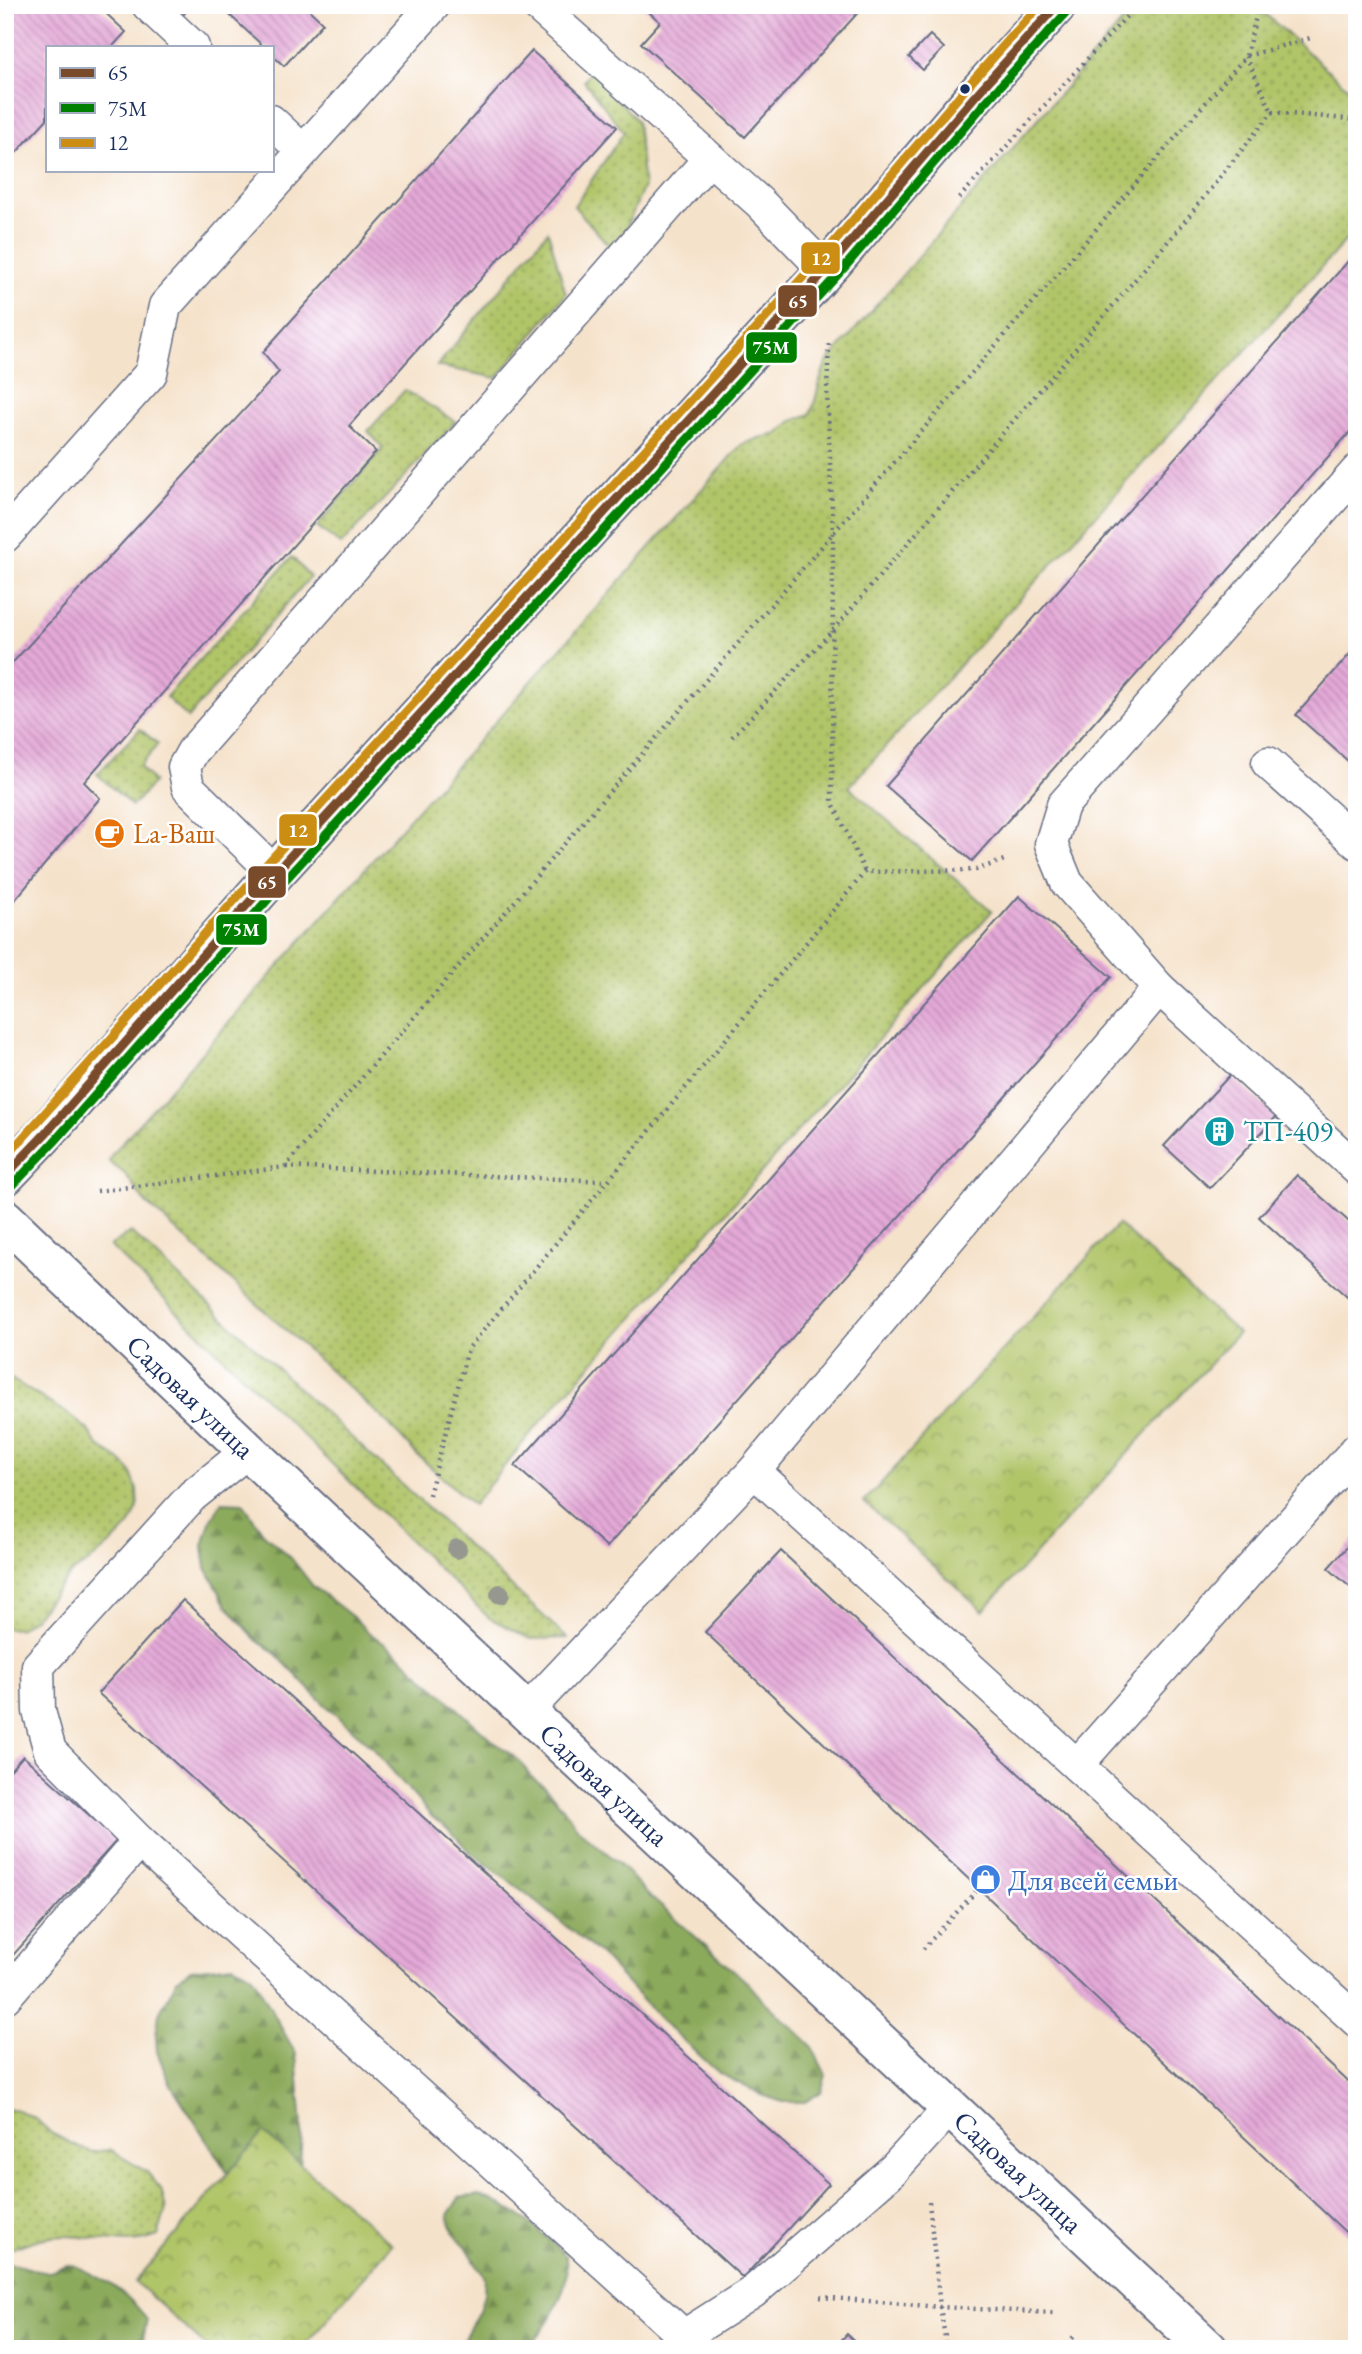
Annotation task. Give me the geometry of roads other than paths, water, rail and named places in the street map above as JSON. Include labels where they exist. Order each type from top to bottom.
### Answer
[{"type":"street","points":[[5,1176],[275,873],[825,270],[1057,5]]},
{"type":"street","name":"Садовая улица","points":[[5,1219],[248,1451],[950,2108],[1198,2345]]},
{"type":"lane","points":[[149,5],[192,46]]},
{"type":"lane","points":[[5,536],[151,373],[165,306],[434,5]]},
{"type":"lane","points":[[537,5],[760,203],[825,270]]},
{"type":"lane","points":[[273,123],[303,151]]},
{"type":"lane","points":[[275,873],[188,787],[184,767],[193,751],[709,159]]},
{"type":"lane","points":[[1357,471],[1063,805],[1051,844],[1067,883],[1159,988],[1357,1169]]},
{"type":"lane","points":[[1269,763],[1357,843]]},
{"type":"lane","points":[[526,1712],[754,1471],[1159,988]]},
{"type":"lane","points":[[1077,1765],[1357,1449]]},
{"type":"lane","points":[[248,1451],[192,1496],[38,1666],[39,1711],[50,1751],[139,1841],[678,2342],[753,2292],[894,2169],[950,2108]]},
{"type":"lane","points":[[754,1471],[1357,2021]]},
{"type":"lane","points":[[5,1997],[139,1841]]},
{"type":"place","name":"La-Ваш","points":[[110,833]]},
{"type":"place","name":"ТП-409","points":[[1220,1131]]},
{"type":"place","name":"Для всей семьи","points":[[985,1880]]}]
